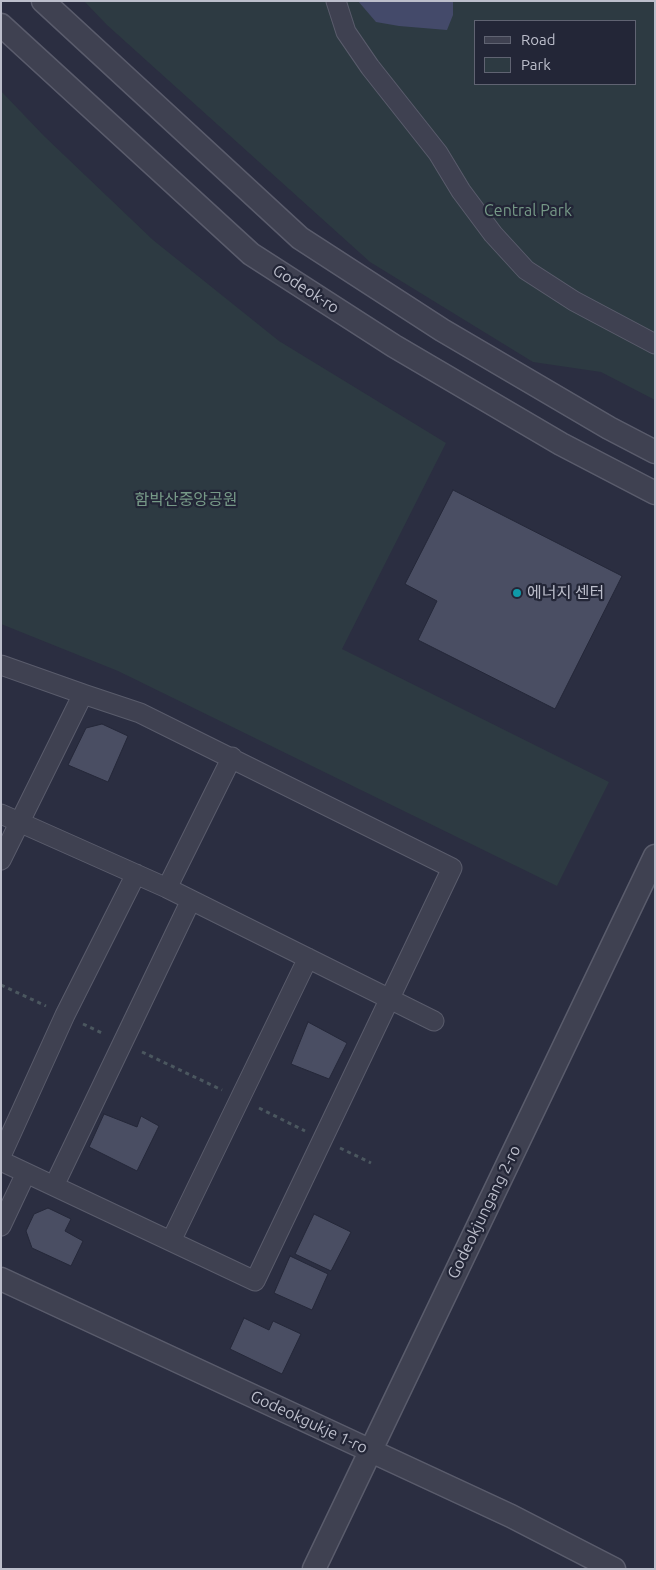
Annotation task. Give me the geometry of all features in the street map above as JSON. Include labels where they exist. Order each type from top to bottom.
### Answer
[{"type":"street","points":[[43,1],[300,238],[442,330],[609,428],[655,452]]},
{"type":"street","points":[[336,1],[346,32],[370,67],[438,153],[461,191],[493,234],[526,270],[574,301],[655,344]]},
{"type":"street","name":"Godeok-ro","points":[[1,25],[251,254],[411,356],[561,444],[655,493]]},
{"type":"street","points":[[1,664],[140,713],[232,757],[452,868],[256,1281],[1,1161]]},
{"type":"street","points":[[1,860],[83,694]]},
{"type":"street","points":[[167,888],[232,757]]},
{"type":"street","points":[[1,814],[21,821],[167,888],[434,1020]]},
{"type":"street","name":"Godeokjungang 2-ro","points":[[314,1569],[655,856]]},
{"type":"street","points":[[1,1156],[65,1015],[136,874]]},
{"type":"street","points":[[54,1186],[121,1042],[191,900]]},
{"type":"street","points":[[171,1242],[308,958]]},
{"type":"street","points":[[1,1226],[26,1173]]},
{"type":"street","name":"Godeokgukje 1-ro","points":[[1,1279],[511,1516],[614,1569]]},
{"type":"path","points":[[1,985],[371,1163]]},
{"type":"green space","name":"Central Park","points":[[84,1],[655,1],[655,400],[601,372],[533,362],[370,262],[107,25]]},
{"type":"green space","name":"함박산중앙공원","points":[[1,91],[44,136],[153,240],[279,341],[446,443],[342,649],[609,782],[557,886],[118,671],[1,624]]},
{"type":"water","points":[[358,1],[453,1],[453,15],[447,30],[399,26],[376,22]]},
{"type":"building","name":"에너지 센터","points":[[453,490],[622,576],[555,709],[418,640],[437,601],[405,584]]},
{"type":"building","points":[[102,724],[128,736],[108,782],[68,765],[86,728]]},
{"type":"building","points":[[308,1022],[347,1043],[329,1079],[291,1064]]},
{"type":"building","points":[[104,1114],[137,1127],[141,1116],[159,1126],[137,1171],[89,1147]]},
{"type":"building","points":[[48,1208],[71,1219],[65,1231],[83,1241],[71,1266],[32,1248],[26,1231],[34,1214]]},
{"type":"building","points":[[314,1214],[351,1232],[331,1271],[295,1254]]},
{"type":"building","points":[[290,1256],[328,1274],[312,1310],[274,1293]]},
{"type":"building","points":[[244,1318],[269,1330],[273,1321],[301,1334],[282,1374],[230,1349]]},
{"type":"place","name":"에너지 센터","points":[[517,593]]}]
